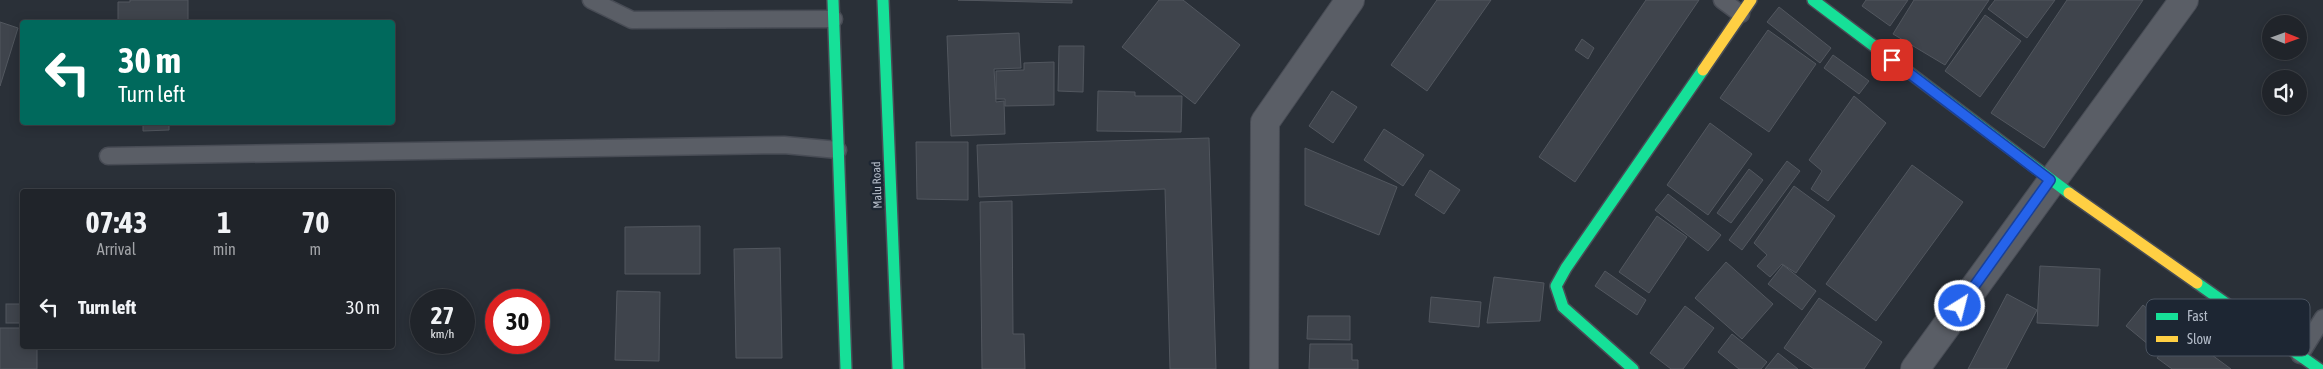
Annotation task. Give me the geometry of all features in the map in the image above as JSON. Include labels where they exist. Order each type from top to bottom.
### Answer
[{"type":"street","points":[[833,0],[846,369]]},
{"type":"street","name":"Malu Road","points":[[883,0],[898,369]]},
{"type":"street","points":[[1264,369],[1265,122],[1350,0]]},
{"type":"street","points":[[1633,369],[1562,307],[1556,286],[1566,268],[1751,0]]},
{"type":"street","points":[[1813,0],[2050,180],[2221,299]]},
{"type":"street","points":[[1915,369],[2050,180],[2184,0]]},
{"type":"street","points":[[2303,356],[2319,369]]},
{"type":"lane","points":[[591,0],[632,20],[834,19]]},
{"type":"lane","points":[[1722,0],[1741,14]]},
{"type":"lane","points":[[108,156],[784,145],[838,150]]},
{"type":"lane","points":[[2310,338],[2323,318]]},
{"type":"building","points":[[130,0],[188,0],[188,20],[118,20],[118,2],[130,2]]},
{"type":"building","points":[[958,0],[1072,0],[1072,3]]},
{"type":"building","points":[[1159,0],[1183,0],[1240,45],[1195,104],[1122,47]]},
{"type":"building","points":[[1437,0],[1491,0],[1427,91],[1391,65]]},
{"type":"building","points":[[1646,0],[1699,0],[1575,182],[1539,157]]},
{"type":"building","points":[[1866,0],[1908,0],[1890,26],[1862,6]]},
{"type":"building","points":[[1914,0],[1989,0],[1945,65],[1893,34]]},
{"type":"building","points":[[1995,0],[2055,0],[2027,38],[1988,9]]},
{"type":"building","points":[[2067,0],[2143,0],[2044,148],[1991,113]]},
{"type":"building","points":[[1779,7],[1831,48],[1820,63],[1767,22]]},
{"type":"building","points":[[1985,15],[2021,41],[1980,97],[1945,71]]},
{"type":"building","points":[[0,22],[18,28],[0,86]]},
{"type":"building","points":[[1768,30],[1816,64],[1769,132],[1720,98]]},
{"type":"building","points":[[1019,33],[1021,68],[994,69],[996,102],[1004,101],[1005,134],[951,136],[947,36]]},
{"type":"building","points":[[1582,39],[1594,48],[1588,59],[1575,50]]},
{"type":"building","points":[[1059,46],[1084,46],[1083,92],[1058,91]]},
{"type":"building","points":[[1833,55],[1869,81],[1859,94],[1824,68]]},
{"type":"building","points":[[1054,62],[1054,105],[1005,106],[1005,99],[996,99],[996,71],[1024,70],[1024,63]]},
{"type":"building","points":[[1098,91],[1135,92],[1135,96],[1182,96],[1181,132],[1097,131]]},
{"type":"building","points":[[1332,91],[1357,107],[1333,143],[1309,126]]},
{"type":"building","points":[[1854,96],[1886,123],[1828,201],[1811,189],[1822,171],[1809,160]]},
{"type":"building","points":[[1710,123],[1752,154],[1708,215],[1667,185]]},
{"type":"building","points":[[143,125],[169,125],[169,130],[143,131]]},
{"type":"building","points":[[1384,129],[1424,155],[1403,186],[1364,160]]},
{"type":"building","points":[[1209,138],[1216,369],[1170,369],[1165,189],[979,197],[977,145]]},
{"type":"building","points":[[916,142],[968,142],[968,200],[917,199]]},
{"type":"building","points":[[1305,148],[1397,187],[1379,235],[1305,205]]},
{"type":"building","points":[[1787,161],[1800,171],[1742,250],[1729,240]]},
{"type":"building","points":[[1912,165],[1963,202],[1876,321],[1826,284]]},
{"type":"building","points":[[1749,169],[1763,180],[1731,223],[1717,213]]},
{"type":"building","points":[[1430,170],[1460,190],[1444,214],[1415,195]]},
{"type":"building","points":[[1794,186],[1835,216],[1796,273],[1782,264],[1770,277],[1757,266],[1767,255],[1754,243]]},
{"type":"building","points":[[1668,194],[1721,235],[1708,251],[1655,210]]},
{"type":"building","points":[[1012,201],[1013,334],[1024,334],[1025,369],[982,369],[980,202]]},
{"type":"building","points":[[1657,216],[1687,237],[1649,293],[1619,272]]},
{"type":"building","points":[[700,226],[700,274],[625,274],[625,227]]},
{"type":"building","points":[[780,248],[782,358],[736,358],[734,249]]},
{"type":"building","points":[[1726,262],[1773,304],[1742,339],[1695,298]]},
{"type":"building","points":[[1783,265],[1816,291],[1802,310],[1768,284]]},
{"type":"building","points":[[2040,266],[2100,269],[2098,326],[2037,323]]},
{"type":"building","points":[[1605,271],[1646,300],[1637,315],[1595,286]]},
{"type":"building","points":[[1494,277],[1544,283],[1540,321],[1487,323]]},
{"type":"building","points":[[617,291],[660,292],[659,361],[615,360]]},
{"type":"building","points":[[2007,294],[2037,310],[2006,369],[1968,369]]},
{"type":"building","points":[[1431,297],[1481,302],[1479,327],[1429,322]]},
{"type":"building","points":[[1819,298],[1882,342],[1864,369],[1814,369],[1784,348]]},
{"type":"building","points":[[6,304],[20,304],[20,323],[6,323]]},
{"type":"building","points":[[2143,305],[2146,308],[2146,343],[2126,326]]},
{"type":"building","points":[[1685,306],[1714,328],[1683,369],[1671,369],[1650,353]]},
{"type":"building","points":[[1308,316],[1350,316],[1350,340],[1307,339]]},
{"type":"building","points":[[0,328],[20,328],[20,349],[37,349],[37,369],[0,369]]},
{"type":"building","points":[[1732,334],[1767,362],[1761,369],[1739,369],[1718,352]]},
{"type":"building","points":[[1310,344],[1352,344],[1352,360],[1358,360],[1358,369],[1309,369]]},
{"type":"building","points":[[1778,353],[1798,369],[1765,369]]},
{"type":"building","points":[[2158,356],[2213,356],[2231,369],[2172,369],[2157,358]]},
{"type":"traffic: fast","points":[[833,0],[846,369]]},
{"type":"traffic: fast","points":[[883,0],[898,369]]},
{"type":"traffic: fast","points":[[1813,0],[2069,193]]},
{"type":"traffic: fast","points":[[1633,369],[1563,307],[1556,286],[1566,268],[1703,70]]},
{"type":"traffic: fast","points":[[2197,283],[2220,299]]},
{"type":"traffic: fast","points":[[2301,356],[2319,369]]},
{"type":"traffic: slow","points":[[1703,70],[1751,0]]},
{"type":"traffic: slow","points":[[2069,193],[2197,283]]},
{"type":"route","points":[[1892,60],[2050,180],[1960,306]]}]
